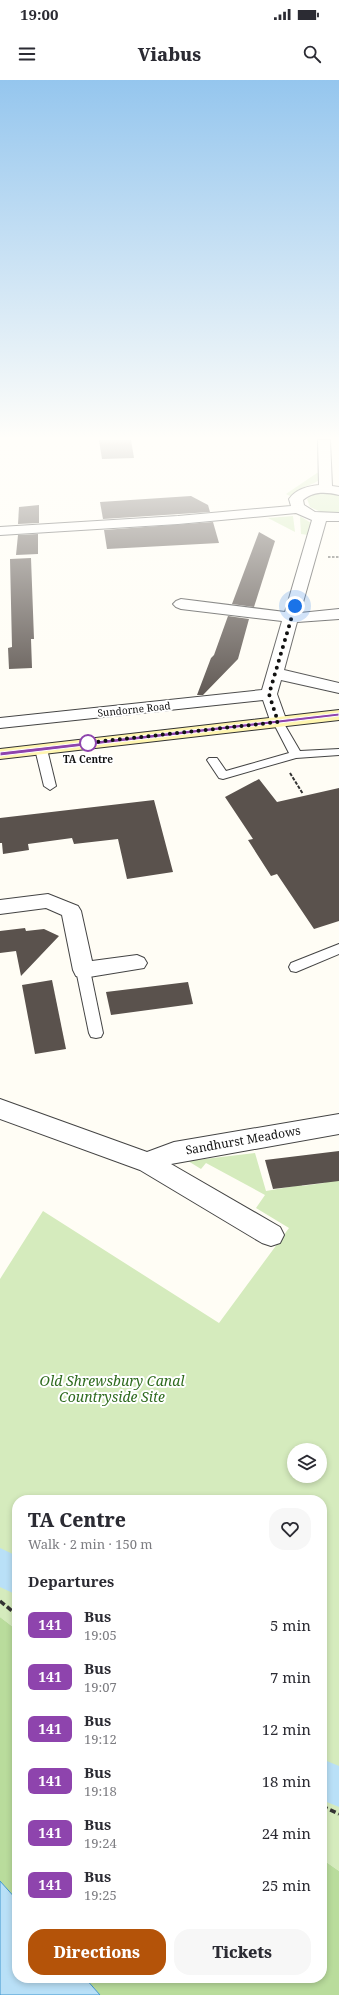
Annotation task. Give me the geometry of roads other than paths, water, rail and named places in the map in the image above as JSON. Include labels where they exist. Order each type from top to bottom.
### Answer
[{"type":"main road","points":[[0,754],[339,715]]},
{"type":"street","points":[[0,531],[26,529]]},
{"type":"street","points":[[278,722],[269,694],[317,529]]},
{"type":"street","points":[[181,604],[292,618],[339,614]]},
{"type":"street","points":[[274,673],[339,688]]},
{"type":"street","name":"Sundorne Road","points":[[0,723],[269,694]]},
{"type":"street","points":[[0,907],[48,901],[71,912],[83,970],[137,963]]},
{"type":"street","points":[[0,1109],[148,1163],[271,1235]]},
{"type":"street","name":"Sandhurst Meadows","points":[[148,1163],[174,1152],[339,1124]]},
{"type":"lane","points":[[278,722],[296,755]]},
{"type":"lane","points":[[41,749],[50,786]]},
{"type":"lane","points":[[213,760],[223,775],[296,755],[339,752]]},
{"type":"lane","points":[[296,967],[339,949]]},
{"type":"lane","points":[[83,970],[96,1033]]},
{"type":"water","points":[[0,1881],[12,1894],[12,1983],[89,1983],[100,1995],[0,1995]]},
{"type":"waterway","points":[[0,1565],[12,1574]]},
{"type":"waterway","points":[[327,1781],[339,1788]]},
{"type":"place","name":"TA Centre","points":[[88,743]]},
{"type":"park label","name":"Old Shrewsbury Canal Countryside Site","points":[[112,1388]]}]
